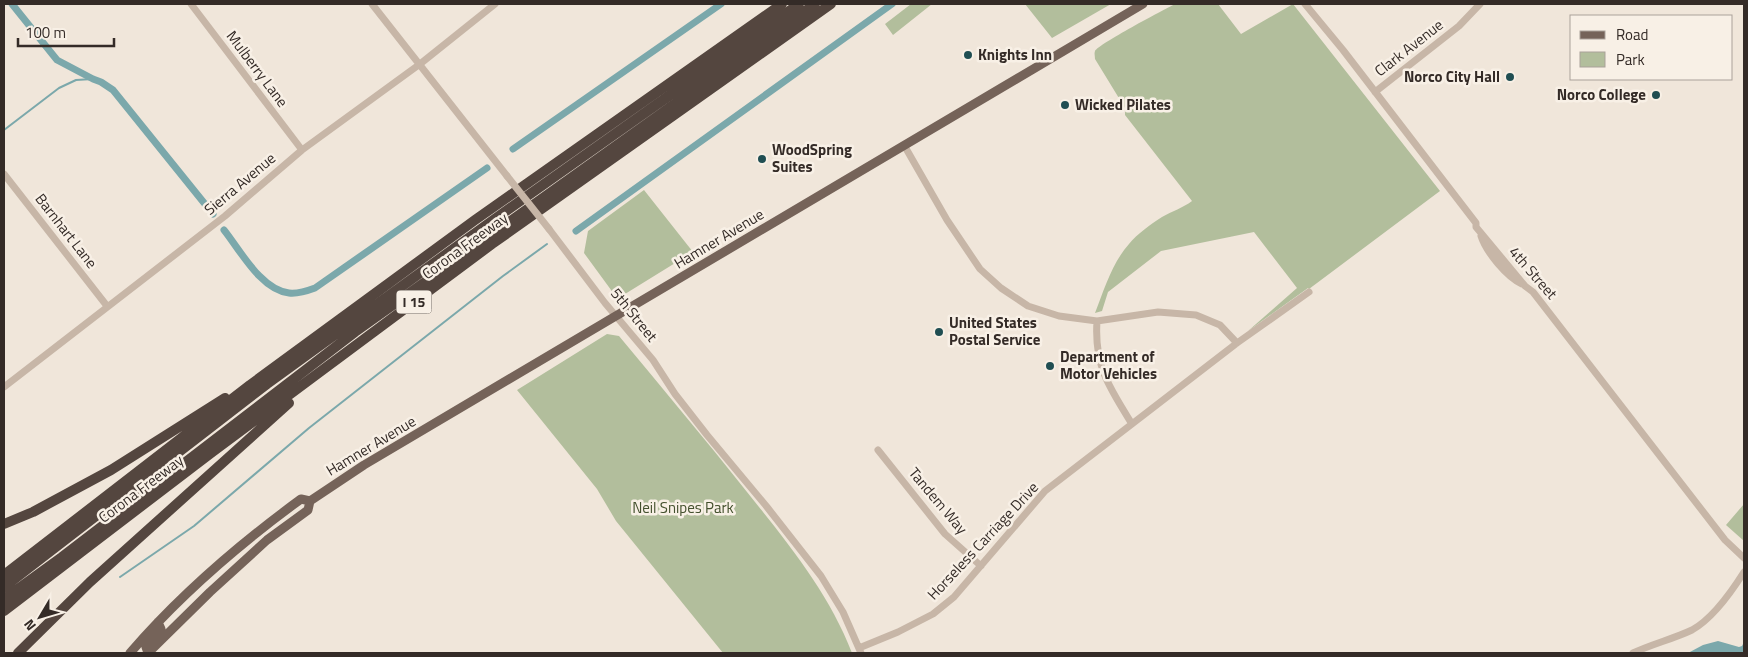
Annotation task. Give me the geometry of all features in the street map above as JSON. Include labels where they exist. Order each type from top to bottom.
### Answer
[{"type":"highway","name":"Corona Freeway","points":[[4,576],[250,385],[475,220],[782,4]]},
{"type":"highway","points":[[4,587],[267,384],[799,4]]},
{"type":"highway","points":[[4,599],[62,557],[355,332],[815,4]]},
{"type":"highway","name":"Corona Freeway","points":[[4,611],[492,244],[831,4]]},
{"type":"highway","points":[[18,653],[90,582],[261,427],[363,341]]},
{"type":"highway","points":[[4,524],[33,512],[111,470],[214,404],[250,385]]},
{"type":"main road","name":"Hamner Avenue","points":[[130,653],[199,581],[259,530],[301,500],[310,501],[364,465],[1143,4]]},
{"type":"main road","name":"Hamner Avenue","points":[[148,653],[210,592],[267,540],[308,510],[310,501]]},
{"type":"main road","points":[[148,653],[147,646],[161,629],[158,622]]},
{"type":"street","name":"Mulberry Lane","points":[[191,4],[302,150]]},
{"type":"street","name":"5th Street","points":[[372,4],[616,316],[653,360],[675,394],[701,428],[767,507],[821,576],[843,612],[860,651]]},
{"type":"street","name":"Sierra Avenue","points":[[4,387],[210,228],[302,150],[420,64],[495,4]]},
{"type":"street","points":[[1305,4],[1375,92],[1476,225],[1489,235],[1533,292]]},
{"type":"street","name":"Clark Avenue","points":[[1375,92],[1459,26],[1480,4]]},
{"type":"street","points":[[904,145],[947,220],[980,269],[1001,288],[1028,306],[1059,316],[1097,321],[1158,312],[1196,316],[1220,325],[1237,343]]},
{"type":"street","name":"Barnhart Lane","points":[[4,174],[107,306]]},
{"type":"street","name":"4th Street","points":[[1476,225],[1484,245],[1511,279],[1533,292],[1726,540],[1744,558]]},
{"type":"street","name":"Horseless Carriage Drive","points":[[860,651],[933,614],[954,597],[1045,492],[1237,343],[1309,292]]},
{"type":"street","points":[[1097,321],[1095,343],[1101,368],[1114,396],[1132,424]]},
{"type":"street","name":"Tandem Way","points":[[878,450],[945,534],[981,566]]},
{"type":"street","points":[[1633,653],[1693,629],[1707,618],[1733,590],[1744,572]]},
{"type":"green space","points":[[911,4],[932,4],[893,35],[885,24]]},
{"type":"green space","points":[[1025,4],[1111,4],[1052,38]]},
{"type":"green space","points":[[1175,4],[1218,4],[1241,34],[1293,4],[1440,191],[1309,289],[1248,331],[1297,288],[1254,232],[1161,251],[1108,292],[1102,311],[1095,313],[1113,268],[1129,244],[1153,223],[1192,201],[1125,115],[1125,108],[1095,59],[1095,51],[1099,47]]},
{"type":"green space","points":[[644,190],[693,252],[625,294],[618,296],[614,294],[584,253],[588,231]]},
{"type":"green space","name":"Neil Snipes Park","points":[[607,334],[619,336],[777,530],[806,569],[832,610],[852,653],[723,653],[616,521],[597,489],[517,390]]},
{"type":"green space","points":[[1744,504],[1744,541],[1726,525]]},
{"type":"water","points":[[1718,641],[1739,647],[1744,642],[1744,653],[1688,653],[1703,645]]},
{"type":"waterway","points":[[12,4],[57,60],[113,90],[213,214]]},
{"type":"waterway","points":[[513,149],[721,4]]},
{"type":"waterway","points":[[576,231],[892,4]]},
{"type":"waterway","points":[[4,130],[59,88],[76,80],[93,79]]},
{"type":"waterway","points":[[224,230],[252,268],[269,285],[289,293],[302,292],[315,288],[487,168]]},
{"type":"waterway","points":[[120,577],[194,526],[309,428],[503,276],[547,244]]},
{"type":"place","name":"Knights Inn","points":[[968,55]]},
{"type":"place","name":"Norco City Hall","points":[[1510,77]]},
{"type":"place","name":"Norco College","points":[[1656,95]]},
{"type":"place","name":"Wicked Pilates","points":[[1065,105]]},
{"type":"place","name":"WoodSpring Suites","points":[[762,159]]},
{"type":"place","name":"United States Postal Service","points":[[939,332]]},
{"type":"place","name":"Department of Motor Vehicles","points":[[1050,366]]}]
